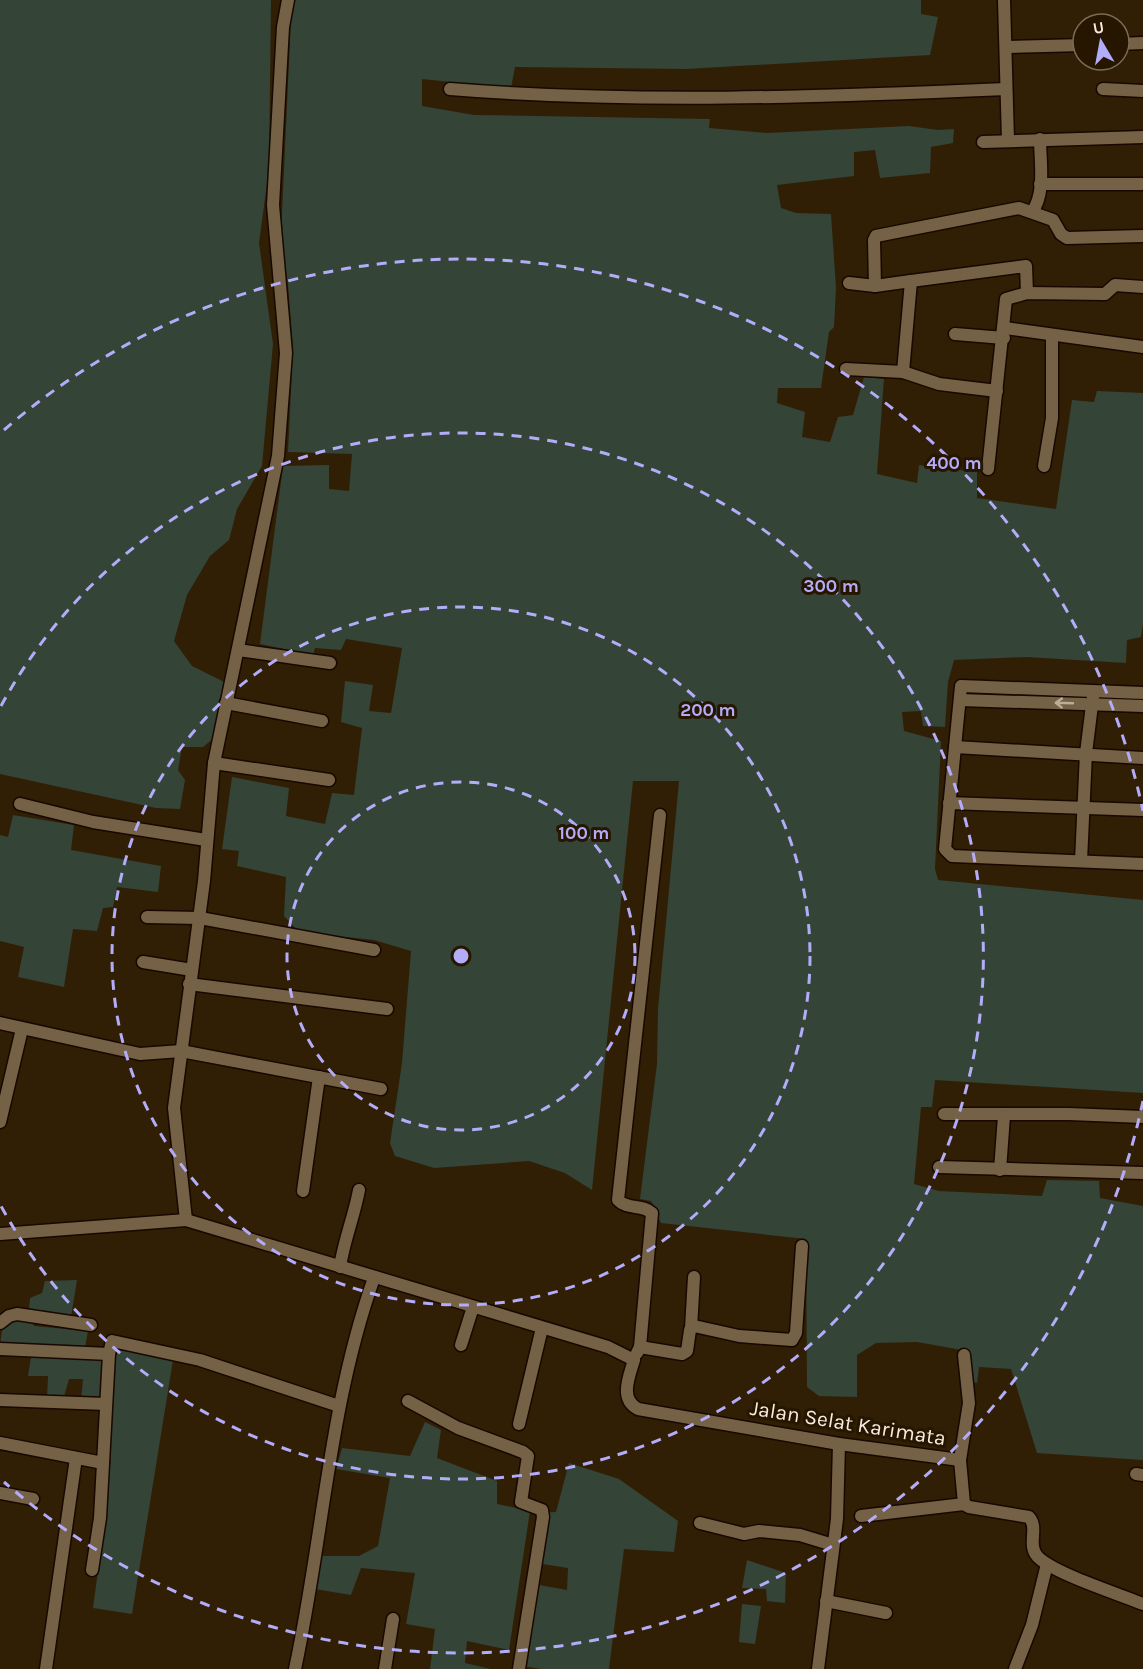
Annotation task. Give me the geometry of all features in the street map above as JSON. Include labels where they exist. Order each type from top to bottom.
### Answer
[{"type":"street","points":[[186,1220],[174,1108],[189,984],[200,918],[214,763],[278,456],[286,353],[273,206],[283,27],[288,0]]},
{"type":"street","points":[[1004,0],[1008,140]]},
{"type":"street","points":[[1006,47],[1071,45]]},
{"type":"street","points":[[450,89],[562,96],[696,96],[882,94],[1006,89]]},
{"type":"street","points":[[1102,89],[1143,91]]},
{"type":"street","points":[[983,142],[1143,137]]},
{"type":"street","points":[[1032,212],[1037,204],[1041,184],[1040,139]]},
{"type":"street","points":[[1041,184],[1143,184]]},
{"type":"street","points":[[874,286],[876,236],[1019,208],[1053,220],[1061,234],[1067,238],[1143,236]]},
{"type":"street","points":[[849,284],[874,286],[1026,266],[1027,293]]},
{"type":"street","points":[[903,372],[910,281]]},
{"type":"street","points":[[988,469],[1006,299],[1027,293],[1105,294],[1116,285],[1143,287]]},
{"type":"street","points":[[955,334],[1004,333],[1052,336],[1143,347]]},
{"type":"street","points":[[1044,466],[1052,418],[1052,336]]},
{"type":"street","points":[[846,369],[903,372],[939,384],[997,391]]},
{"type":"street","points":[[238,650],[330,663]]},
{"type":"street","points":[[1143,693],[961,686],[945,849],[949,855],[1143,864]]},
{"type":"street","points":[[1081,861],[1086,753],[1094,690]]},
{"type":"street","points":[[960,700],[1143,706]]},
{"type":"street","points":[[226,703],[322,721]]},
{"type":"street","points":[[955,747],[1143,758]]},
{"type":"street","points":[[214,763],[328,780]]},
{"type":"street","points":[[949,803],[1143,810]]},
{"type":"street","points":[[20,804],[93,822],[206,840]]},
{"type":"street","points":[[0,1234],[186,1220],[608,1347],[634,1360],[640,1347],[652,1213],[649,1209],[625,1206],[618,1200],[660,815]]},
{"type":"street","points":[[147,917],[200,918],[374,950]]},
{"type":"street","points":[[143,962],[192,970]]},
{"type":"street","points":[[189,984],[387,1009]]},
{"type":"street","points":[[0,1023],[141,1054],[181,1050],[381,1089]]},
{"type":"street","points":[[0,1122],[22,1029]]},
{"type":"street","points":[[303,1191],[319,1077]]},
{"type":"street","points":[[944,1114],[1004,1116],[1069,1113],[1143,1117]]},
{"type":"street","points":[[1000,1170],[1004,1116]]},
{"type":"street","points":[[939,1167],[1143,1173]]},
{"type":"street","points":[[340,1267],[345,1235],[353,1220],[359,1190]]},
{"type":"street","points":[[691,1328],[702,1326],[739,1336],[792,1340],[796,1333],[802,1246]]},
{"type":"street","points":[[640,1347],[682,1354],[687,1351],[691,1328],[694,1277]]},
{"type":"street","points":[[295,1669],[339,1406],[351,1352],[374,1278]]},
{"type":"street","points":[[461,1345],[473,1307]]},
{"type":"street","points":[[0,1323],[9,1316],[17,1314],[91,1325]]},
{"type":"street","points":[[519,1424],[542,1328]]},
{"type":"street","points":[[92,1570],[100,1518],[108,1354],[111,1342],[200,1360],[339,1406]]},
{"type":"street","points":[[0,1349],[108,1354]]},
{"type":"street","points":[[960,1460],[969,1403],[964,1355]]},
{"type":"street","name":"Jalan Selat Karimata","points":[[634,1360],[626,1398],[629,1404],[638,1409],[838,1444],[960,1460],[964,1504]]},
{"type":"street","points":[[0,1400],[106,1404]]},
{"type":"street","points":[[408,1401],[458,1428],[523,1452],[528,1456],[521,1502],[542,1510],[543,1517],[519,1669]]},
{"type":"street","points":[[0,1443],[104,1464]]},
{"type":"street","points":[[818,1669],[837,1518],[838,1444]]},
{"type":"street","points":[[46,1669],[76,1458]]},
{"type":"street","points":[[0,1493],[33,1499]]},
{"type":"street","points":[[861,1516],[964,1504],[969,1507],[1029,1517],[1033,1524],[1034,1549],[1047,1564],[1143,1604]]},
{"type":"street","points":[[700,1523],[744,1534],[759,1531],[800,1535],[833,1545]]},
{"type":"street","points":[[1016,1669],[1032,1625],[1047,1564]]},
{"type":"street","points":[[826,1601],[886,1612]]},
{"type":"street","points":[[385,1669],[393,1619]]},
{"type":"green space","points":[[0,0],[271,0],[269,169],[259,243],[273,344],[262,466],[237,509],[229,540],[210,556],[187,595],[174,641],[192,666],[224,682],[214,738],[203,747],[182,747],[178,770],[185,780],[180,809],[156,808],[0,774]]},
{"type":"green space","points":[[294,0],[921,0],[921,14],[938,17],[930,55],[686,69],[515,67],[511,88],[422,79],[422,106],[474,115],[710,119],[709,128],[768,133],[909,126],[938,130],[954,129],[953,143],[931,147],[930,173],[880,178],[875,150],[854,152],[854,176],[777,185],[781,208],[796,213],[831,214],[836,288],[834,327],[829,332],[821,388],[778,388],[777,403],[805,412],[802,437],[830,442],[838,417],[853,415],[864,377],[884,379],[877,474],[917,483],[919,465],[977,472],[977,498],[1056,509],[1072,400],[1094,402],[1097,391],[1143,393],[1143,624],[1141,637],[1127,640],[1126,663],[1027,657],[954,660],[948,682],[945,727],[923,726],[921,711],[902,712],[904,731],[941,741],[935,869],[938,880],[1143,900],[1143,1093],[935,1080],[932,1107],[921,1107],[914,1184],[939,1191],[1042,1196],[1047,1180],[1099,1181],[1100,1198],[1143,1206],[1143,1460],[1037,1453],[1011,1369],[979,1367],[977,1383],[971,1382],[968,1351],[917,1342],[876,1343],[857,1355],[857,1397],[819,1396],[807,1387],[806,1239],[661,1223],[651,1201],[640,1199],[657,1064],[658,1009],[679,781],[633,781],[592,1190],[565,1173],[529,1161],[434,1168],[395,1156],[390,1143],[402,1063],[411,951],[374,940],[299,932],[284,916],[286,877],[237,866],[239,851],[222,849],[232,777],[289,788],[286,816],[325,824],[332,793],[354,795],[362,728],[341,722],[345,681],[373,685],[369,711],[391,713],[402,648],[346,639],[341,650],[315,648],[313,655],[260,644],[283,466],[329,465],[329,489],[349,491],[352,454],[288,452],[293,349],[281,235],[291,18]]},
{"type":"green space","points":[[13,815],[74,825],[71,850],[161,866],[158,892],[117,887],[113,907],[103,908],[97,931],[73,929],[64,987],[18,977],[24,947],[0,941],[0,835],[8,837]]},
{"type":"green space","points":[[77,1280],[71,1317],[29,1310],[30,1298],[42,1293],[45,1281]]},
{"type":"green space","points":[[12,1317],[31,1321],[34,1326],[88,1331],[84,1353],[104,1359],[100,1401],[81,1400],[83,1379],[69,1379],[63,1400],[47,1399],[48,1376],[28,1376],[31,1357],[79,1358],[0,1346],[3,1322]]},
{"type":"green space","points":[[115,1347],[173,1360],[132,1614],[93,1608],[107,1505]]},
{"type":"green space","points":[[425,1422],[441,1430],[437,1458],[497,1481],[497,1504],[530,1511],[509,1650],[467,1641],[465,1663],[491,1669],[430,1669],[435,1629],[406,1624],[415,1573],[361,1568],[351,1595],[315,1589],[322,1556],[359,1556],[378,1546],[390,1478],[336,1469],[342,1448],[410,1456]]},
{"type":"green space","points":[[569,1463],[619,1479],[678,1521],[674,1552],[624,1549],[609,1669],[541,1669],[517,1665],[528,1583],[567,1590],[568,1568],[530,1562],[539,1513],[556,1512]]},
{"type":"green space","points":[[747,1560],[786,1573],[785,1603],[767,1601],[766,1589],[742,1588]]},
{"type":"green space","points":[[742,1604],[761,1606],[755,1644],[739,1642]]}]
